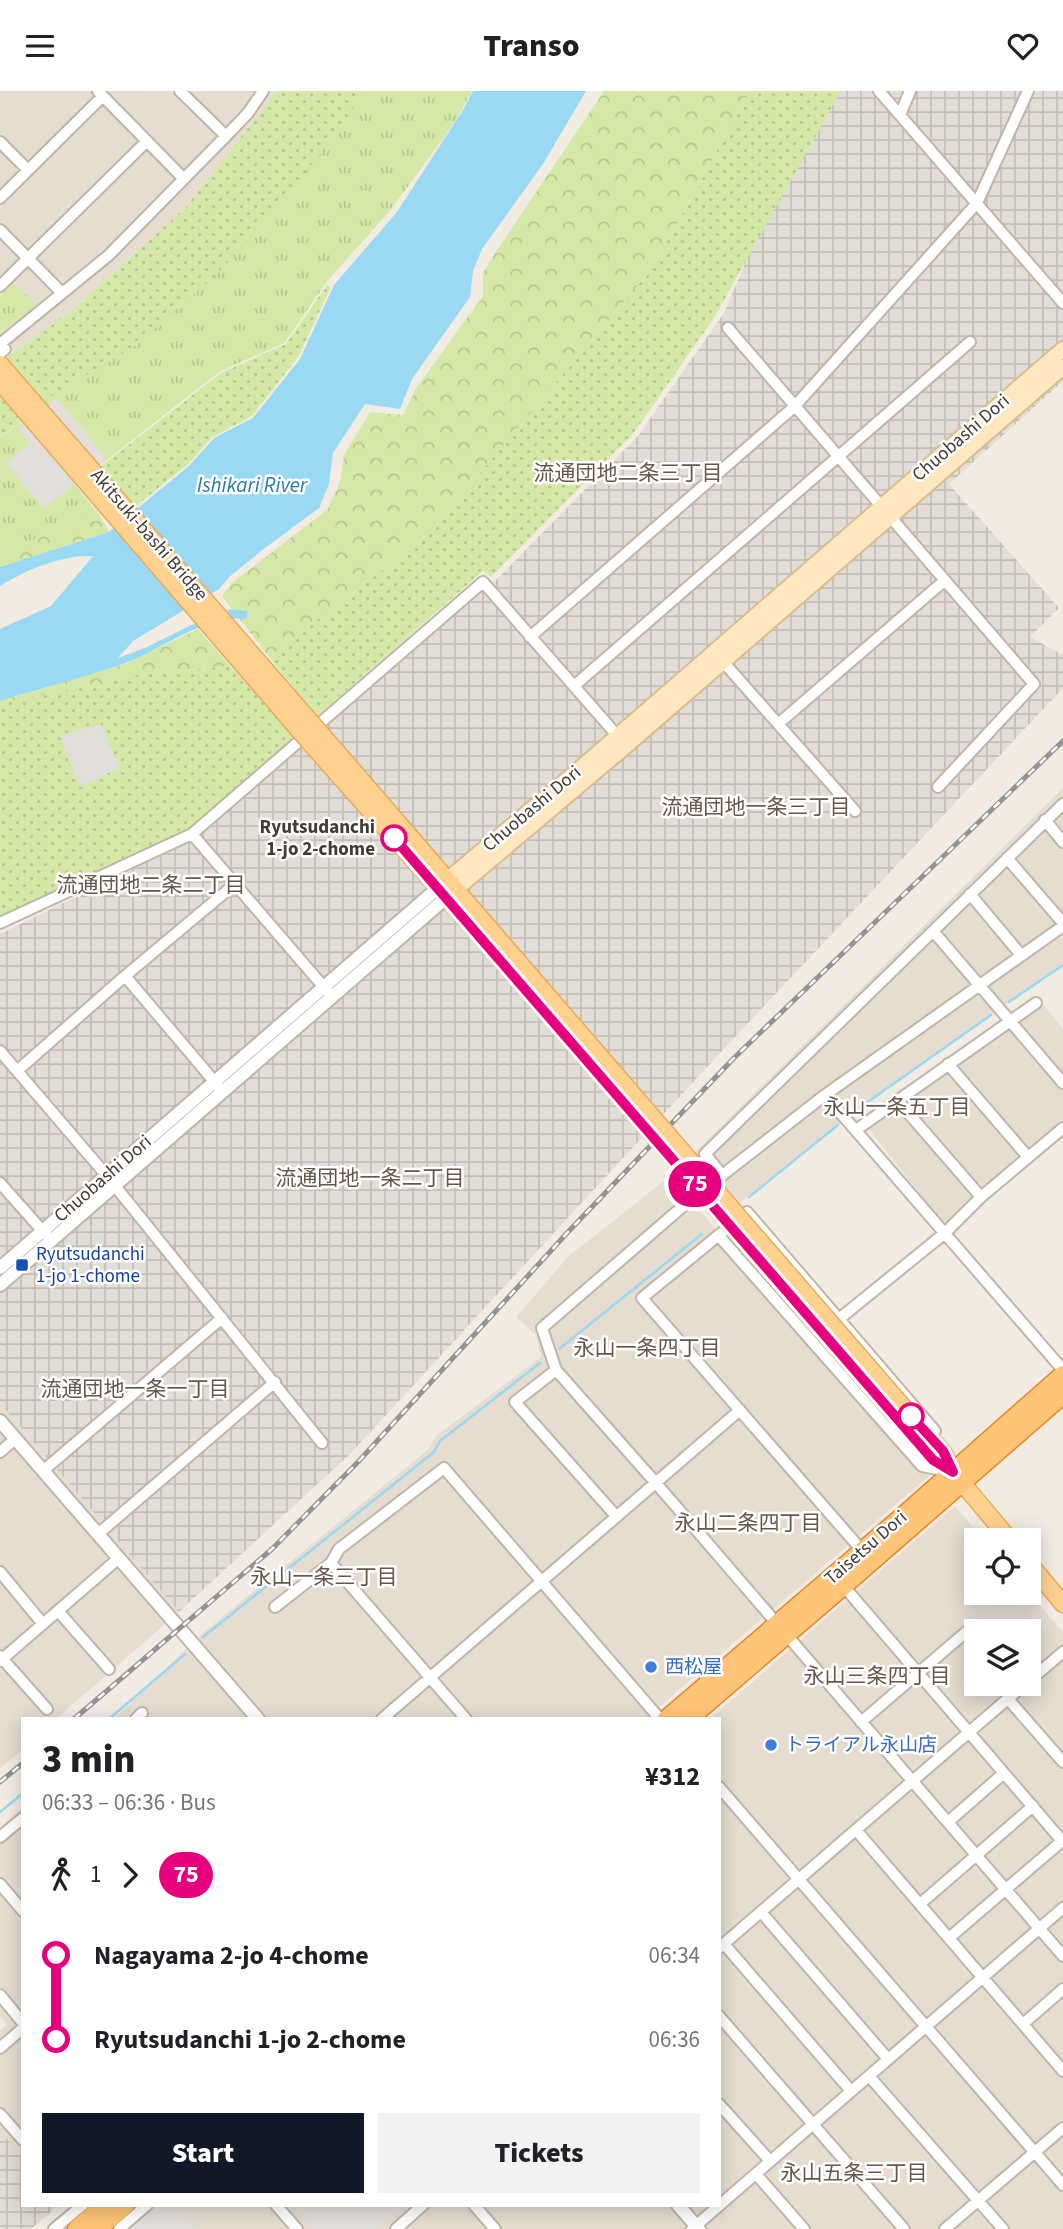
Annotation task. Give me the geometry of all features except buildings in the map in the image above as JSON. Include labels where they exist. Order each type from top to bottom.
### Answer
[{"type":"highway","name":"Taisetsu Dori","points":[[958,1478],[1063,1372]]},
{"type":"highway","name":"Taisetsu Dori","points":[[670,1717],[781,1630],[958,1478],[1063,1394]]},
{"type":"highway","name":"Taisetsu Dori","points":[[690,1717],[781,1630]]},
{"type":"highway","points":[[77,2229],[103,2207]]},
{"type":"highway","points":[[97,2229],[123,2207]]},
{"type":"main road","name":"Chuobashi Dori","points":[[447,888],[885,512],[1063,349]]},
{"type":"main road","name":"Akitsuki-bashi Bridge","points":[[0,364],[292,711]]},
{"type":"main road","name":"Chuobashi Dori","points":[[885,512],[1063,367]]},
{"type":"main road","name":"Akitsuki-bashi Bridge","points":[[0,382],[292,711]]},
{"type":"main road","points":[[292,711],[901,1413],[933,1460],[958,1478],[1000,1528]]},
{"type":"main road","points":[[1041,1577],[1063,1604]]},
{"type":"street","points":[[180,91],[226,136]]},
{"type":"street","points":[[0,353],[5,349],[0,344],[109,255],[248,113],[263,91]]},
{"type":"street","points":[[879,91],[1063,303]]},
{"type":"street","points":[[900,115],[910,91]]},
{"type":"street","points":[[530,637],[794,407],[977,203],[1028,91]]},
{"type":"street","points":[[0,198],[100,93],[184,179]]},
{"type":"street","points":[[0,142],[28,170]]},
{"type":"street","points":[[0,286],[146,142]]},
{"type":"street","points":[[0,230],[62,293]]},
{"type":"street","points":[[727,328],[1034,684],[938,787]]},
{"type":"street","points":[[574,687],[970,342]]},
{"type":"street","points":[[778,724],[944,581]]},
{"type":"street","points":[[0,923],[192,834],[483,582],[621,741]]},
{"type":"street","points":[[719,657],[855,811]]},
{"type":"street","points":[[722,1175],[705,1154],[1063,804]]},
{"type":"street","points":[[1045,820],[1063,842]]},
{"type":"street","points":[[192,834],[328,992]]},
{"type":"street","points":[[1007,858],[1063,924],[825,1095],[722,1175],[542,1328],[556,1370],[1063,1956]]},
{"type":"street","points":[[17,1071],[235,884]]},
{"type":"street","name":"Chuobashi Dori","points":[[0,1285],[47,1236],[447,888]]},
{"type":"street","points":[[970,894],[1021,955]]},
{"type":"street","points":[[933,932],[1063,1083]]},
{"type":"street","points":[[125,976],[219,1087]]},
{"type":"street","points":[[856,1130],[1035,1003]]},
{"type":"street","points":[[0,1051],[111,1181],[322,1443]]},
{"type":"street","points":[[948,1064],[1028,1157]]},
{"type":"street","points":[[825,1095],[1063,1372]]},
{"type":"street","points":[[897,1100],[981,1197]]},
{"type":"street","points":[[839,1319],[945,1233],[981,1197],[1028,1157],[1061,1135]]},
{"type":"street","points":[[0,1183],[47,1236]]},
{"type":"street","points":[[867,1556],[642,1298],[747,1212],[945,1443],[951,1452],[958,1478]]},
{"type":"street","name":"Chuobashi Dori","points":[[0,1268],[47,1236]]},
{"type":"street","points":[[719,1236],[922,1466],[958,1478]]},
{"type":"street","points":[[44,1470],[222,1318]]},
{"type":"street","points":[[556,1370],[515,1402],[616,1516]]},
{"type":"street","points":[[98,1534],[275,1382]]},
{"type":"street","points":[[384,1717],[740,1410]]},
{"type":"street","points":[[0,1421],[256,1717]]},
{"type":"street","points":[[0,1452],[15,1439]]},
{"type":"street","points":[[275,1607],[331,1563],[339,1549],[444,1468],[658,1717]]},
{"type":"street","points":[[47,1709],[1,1659],[119,1558]]},
{"type":"street","points":[[331,1563],[464,1717]]},
{"type":"street","points":[[0,1572],[43,1624]]},
{"type":"street","points":[[839,1581],[1063,1841],[949,1938]]},
{"type":"street","points":[[58,1611],[109,1669]]},
{"type":"street","points":[[861,1722],[964,1634]]},
{"type":"street","points":[[1041,1669],[1063,1652]]},
{"type":"street","points":[[851,2091],[722,1946],[1013,1696]]},
{"type":"street","points":[[1009,1700],[1063,1762]]},
{"type":"street","points":[[948,1822],[1004,1773]]},
{"type":"street","points":[[721,1789],[1063,2185]]},
{"type":"street","points":[[920,1904],[1033,1806]]},
{"type":"street","points":[[0,1837],[21,1820]]},
{"type":"street","points":[[856,1830],[1063,2071]]},
{"type":"street","points":[[0,1884],[21,1909]]},
{"type":"street","points":[[721,2206],[1063,1908]]},
{"type":"street","points":[[761,1912],[888,2059]]},
{"type":"street","points":[[1023,2024],[1063,1989]]},
{"type":"street","points":[[0,1995],[21,2022]]},
{"type":"street","points":[[721,2018],[904,2229]]},
{"type":"street","points":[[0,2048],[21,2027]]},
{"type":"street","points":[[1053,2059],[1063,2050]]},
{"type":"street","points":[[869,2076],[1003,2229]]},
{"type":"street","points":[[721,2106],[771,2161]]},
{"type":"street","points":[[0,2114],[21,2138]]},
{"type":"street","points":[[945,2229],[1063,2128]]},
{"type":"street","points":[[756,2174],[804,2229]]},
{"type":"street","points":[[54,2229],[80,2207]]},
{"type":"street","points":[[119,2229],[145,2207]]},
{"type":"street","points":[[278,2207],[297,2229]]},
{"type":"street","points":[[396,2229],[421,2207]]},
{"type":"street","points":[[476,2207],[495,2229]]},
{"type":"street","points":[[680,2207],[696,2228],[719,2207]]},
{"type":"shaded area","points":[[0,91],[277,91],[186,207],[70,312],[14,352],[0,336]]},
{"type":"shaded area","points":[[818,91],[1063,91],[1063,381],[949,484],[1059,608],[1030,637],[1063,655],[1063,688],[720,1053],[350,1454],[179,1612],[0,1403],[0,934],[192,840],[497,579],[638,436],[724,313]]},
{"type":"shaded area","points":[[57,398],[106,458],[44,509],[6,463],[30,443],[19,429]]},
{"type":"shaded area","points":[[101,724],[119,768],[80,787],[60,736]]},
{"type":"shaded area","points":[[1063,788],[1063,963],[854,1112],[737,1205],[693,1154]]},
{"type":"shaded area","points":[[1042,1003],[1063,1029],[1063,1121],[969,1199],[945,1225],[867,1127]]},
{"type":"shaded area","points":[[670,1176],[929,1476],[647,1717],[116,1717],[200,1635],[429,1449],[436,1436],[541,1357],[536,1335],[516,1317],[569,1256]]},
{"type":"shaded area","points":[[0,1403],[179,1612],[58,1717],[21,1717],[21,1751],[0,1769]]},
{"type":"shaded area","points":[[955,1506],[974,1528],[964,1528],[964,1605],[1039,1605],[1063,1632],[1063,2229],[127,2229],[152,2207],[721,2207],[721,1717],[712,1717]]},
{"type":"shaded area","points":[[21,1808],[21,2156],[0,2130],[0,2031],[7,2024],[0,2016],[0,1828]]},
{"type":"shaded area","points":[[0,2130],[21,2156],[21,2207],[57,2207],[31,2229],[0,2229]]},
{"type":"shaded area","points":[[155,2207],[179,2207],[197,2229],[129,2229]]},
{"type":"shaded area","points":[[294,2207],[403,2207],[377,2229],[313,2229]]},
{"type":"green space","points":[[277,91],[463,91],[392,208],[328,280],[284,343],[220,371],[100,465],[6,358],[70,312],[186,207]]},
{"type":"green space","points":[[363,91],[472,91],[455,122],[392,208],[328,280],[284,343],[220,371],[100,465],[46,399],[135,346],[218,273],[290,194]]},
{"type":"green space","points":[[604,91],[750,91],[653,267],[428,535],[269,657],[222,596],[232,583],[327,510],[340,482],[344,455],[370,412],[403,415],[417,387],[483,296],[483,273],[496,252]]},
{"type":"green space","points":[[750,91],[841,91],[714,318],[633,434],[491,577],[483,571],[317,716],[269,657],[428,535],[653,267]]},
{"type":"green space","points":[[12,282],[37,305],[0,332],[0,295]]},
{"type":"green space","points":[[327,285],[331,287],[298,357],[252,416],[213,437],[188,464],[135,507],[101,466],[221,373],[286,344]]},
{"type":"green space","points":[[0,396],[23,422],[0,436]]},
{"type":"green space","points":[[23,422],[99,514],[0,552],[0,437]]},
{"type":"green space","points":[[99,514],[109,532],[0,567],[0,552]]},
{"type":"green space","points":[[198,629],[230,666],[142,674],[0,704],[0,701],[125,664]]},
{"type":"green space","points":[[230,666],[295,736],[188,832],[0,919],[0,704],[142,674]]},
{"type":"water","name":"Ishikari River","points":[[473,91],[586,91],[543,164],[482,249],[473,271],[470,297],[412,379],[400,409],[365,404],[333,453],[329,484],[319,508],[229,577],[219,589],[133,641],[118,658],[231,609],[247,611],[247,619],[231,619],[199,627],[123,664],[0,701],[0,629],[51,606],[93,556],[45,564],[0,586],[0,567],[109,532],[190,465],[214,438],[253,418],[300,359],[334,285],[397,212]]},
{"type":"waterway","points":[[1009,1002],[1063,965]]},
{"type":"waterway","points":[[855,1111],[991,1015]]},
{"type":"waterway","points":[[749,1197],[838,1125]]},
{"type":"waterway","points":[[559,1349],[702,1234]]},
{"type":"waterway","points":[[203,1637],[434,1452],[440,1441],[540,1363]]},
{"type":"waterway","points":[[111,1717],[185,1654]]},
{"type":"waterway","points":[[0,1812],[21,1795]]},
{"type":"railway","points":[[76,1717],[272,1549],[358,1462],[568,1232],[734,1058],[1063,741]]},
{"type":"railway","points":[[0,1782],[21,1765]]},
{"type":"bus line","name":"75","points":[[394,838],[933,1460],[953,1472],[943,1451],[911,1416]]},
{"type":"place","name":"Ryutsudanchi 1-jo 2-chome","points":[[394,838]]},
{"type":"place","name":"Ryutsudanchi 1-jo 1-chome","points":[[22,1265]]},
{"type":"place","name":"西松屋","points":[[651,1667]]},
{"type":"place","name":"トライアル永山店","points":[[771,1745]]},
{"type":"district","name":"流通団地二条三丁目","points":[[628,473]]},
{"type":"district","name":"流通団地一条三丁目","points":[[756,807]]},
{"type":"district","name":"流通団地二条二丁目","points":[[151,885]]},
{"type":"district","name":"永山一条五丁目","points":[[897,1107]]},
{"type":"district","name":"流通団地一条二丁目","points":[[370,1178]]},
{"type":"district","name":"永山一条四丁目","points":[[647,1348]]},
{"type":"district","name":"流通団地一条一丁目","points":[[135,1389]]},
{"type":"district","name":"永山二条四丁目","points":[[748,1523]]},
{"type":"district","name":"永山一条三丁目","points":[[324,1577]]},
{"type":"district","name":"永山三条四丁目","points":[[877,1676]]},
{"type":"district","name":"永山五条三丁目","points":[[854,2173]]}]
